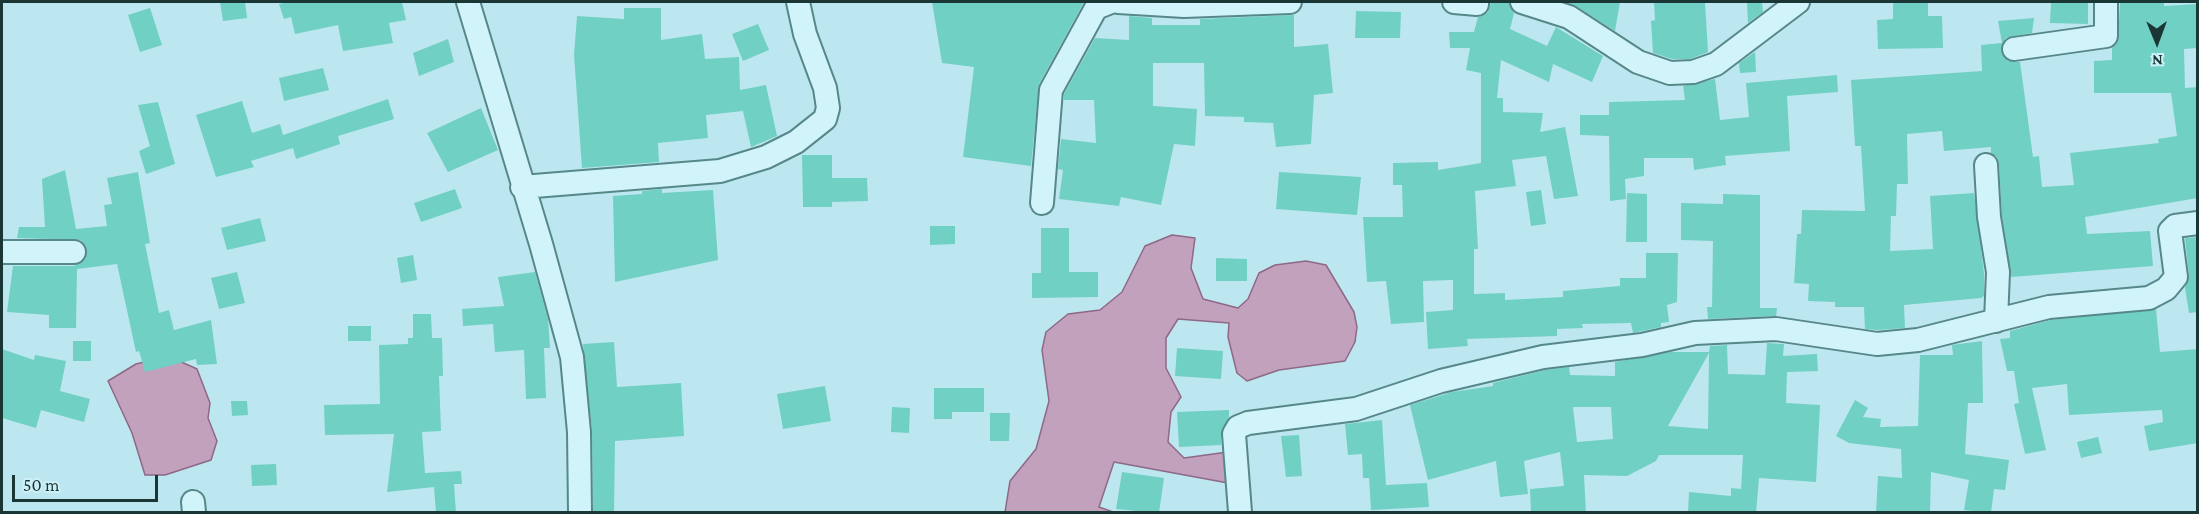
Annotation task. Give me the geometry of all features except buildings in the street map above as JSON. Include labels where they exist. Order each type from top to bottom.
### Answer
[{"type":"street","points":[[468,2],[541,244],[572,357],[579,432],[580,513]]},
{"type":"street","points":[[522,187],[720,171],[766,157],[796,142],[825,119],[828,108],[825,88],[805,34],[798,2]]},
{"type":"street","points":[[1042,203],[1051,90],[1096,8],[1111,2]]},
{"type":"street","points":[[1118,2],[1185,4],[1290,2]]},
{"type":"street","points":[[1454,2],[1477,4],[1477,2]]},
{"type":"street","points":[[1522,2],[1569,17],[1638,62],[1670,73],[1693,72],[1716,64],[1798,2]]},
{"type":"street","points":[[2014,49],[2106,36],[2106,2]]},
{"type":"street","points":[[1986,165],[1989,217],[1998,272],[1996,321]]},
{"type":"street","points":[[1240,513],[1234,434],[1238,427],[1248,423],[1356,409],[1441,381],[1543,357],[1641,345],[1695,333],[1776,328],[1877,344],[1918,340],[2049,307],[2149,298],[2166,289],[2176,277],[2170,231],[2175,226],[2198,223]]},
{"type":"street","points":[[2,252],[74,252]]},
{"type":"shaded area","points":[[1172,235],[1195,238],[1191,268],[1203,299],[1238,308],[1248,299],[1259,273],[1275,265],[1306,261],[1326,265],[1354,312],[1357,327],[1355,342],[1345,361],[1279,370],[1247,381],[1237,373],[1228,337],[1229,323],[1178,319],[1166,338],[1166,368],[1181,397],[1171,412],[1168,442],[1184,458],[1228,452],[1228,483],[1114,462],[1099,507],[1113,512],[1005,512],[1010,481],[1036,449],[1049,401],[1042,350],[1046,332],[1068,314],[1100,310],[1122,292],[1145,246]]},
{"type":"shaded area","points":[[168,356],[197,369],[210,403],[208,418],[217,441],[211,460],[165,475],[145,475],[132,433],[108,381],[136,364]]}]
